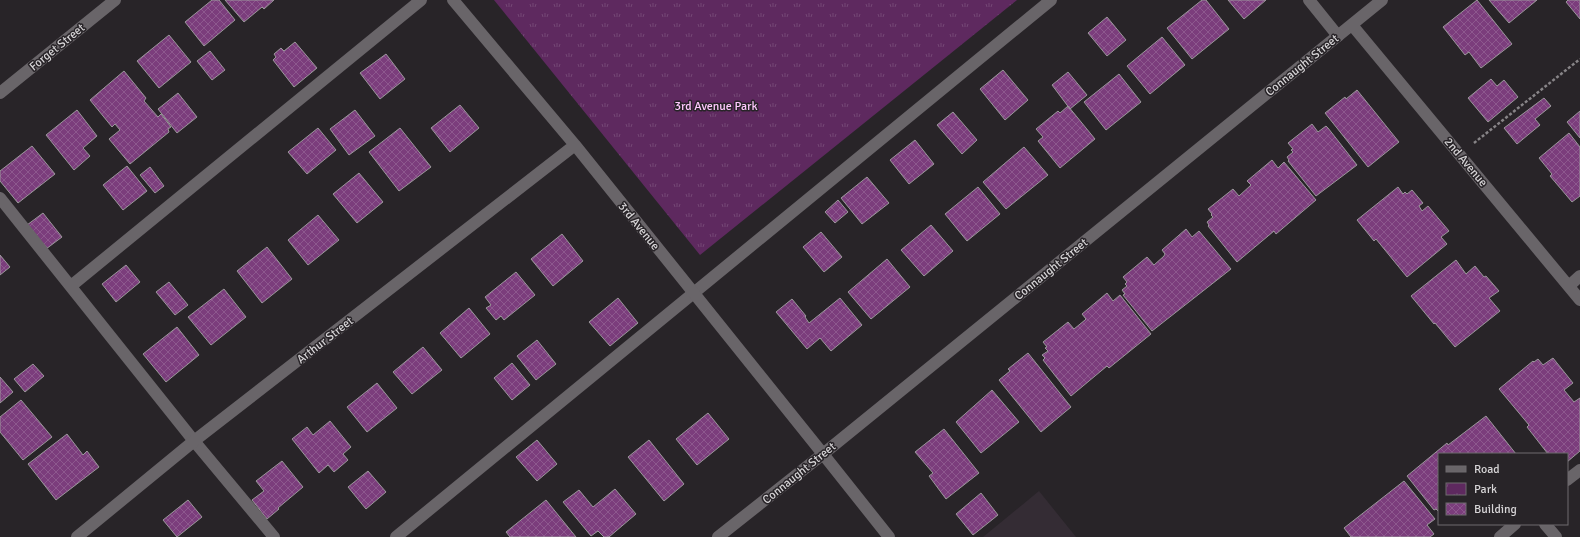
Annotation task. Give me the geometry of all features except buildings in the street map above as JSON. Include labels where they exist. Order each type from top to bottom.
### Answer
[{"type":"street","name":"Forget Street","points":[[0,93],[114,0]]},
{"type":"street","points":[[71,286],[421,0]]},
{"type":"street","name":"3rd Avenue","points":[[453,0],[575,145],[889,537]]},
{"type":"street","points":[[396,537],[1051,0]]},
{"type":"street","points":[[1309,0],[1338,36]]},
{"type":"street","name":"Connaught Street","points":[[718,537],[823,454],[1382,0]]},
{"type":"street","name":"2nd Avenue","points":[[1352,25],[1580,300]]},
{"type":"street","name":"Arthur Street","points":[[77,537],[194,441],[575,145]]},
{"type":"street","points":[[0,198],[194,441],[274,537]]},
{"type":"street","points":[[1569,286],[1580,276]]},
{"type":"street","points":[[1568,479],[1580,470]]},
{"type":"street","points":[[1500,537],[1514,525]]},
{"type":"street","points":[[1546,525],[1556,537]]},
{"type":"path","points":[[1459,154],[1580,59]]},
{"type":"shaded area","points":[[1039,491],[1076,537],[983,537]]},
{"type":"green space","name":"3rd Avenue Park","points":[[494,0],[1017,0],[700,255]]}]
